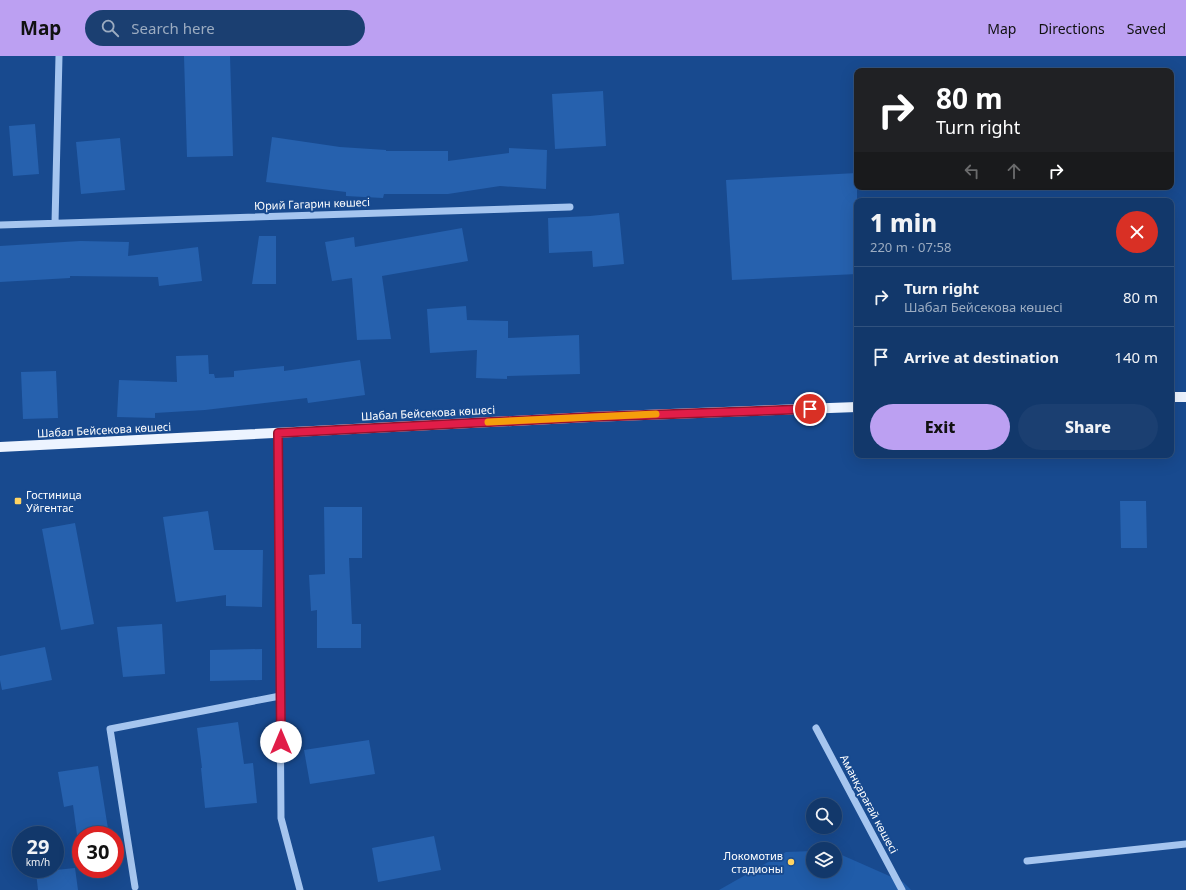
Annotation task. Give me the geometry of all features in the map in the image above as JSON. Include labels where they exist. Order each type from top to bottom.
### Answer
[{"type":"main road","points":[[1174,397],[1186,397]]},
{"type":"main road","name":"Шабал Бейсекова көшесі","points":[[0,448],[590,417],[854,407]]},
{"type":"street","points":[[55,223],[59,56]]},
{"type":"street","name":"Юрий Гагарин көшесі","points":[[0,225],[570,207]]},
{"type":"street","points":[[278,433],[281,818],[300,890]]},
{"type":"street","points":[[135,887],[110,729],[280,696]]},
{"type":"street","name":"Аманқарағай көшесі","points":[[816,728],[902,890]]},
{"type":"street","points":[[1027,861],[1186,844]]},
{"type":"shaded area","name":"Локомотив стадионы","points":[[806,851],[806,878],[842,878],[842,855],[903,882],[911,890],[719,890],[786,852]]},
{"type":"building","points":[[184,56],[230,56],[233,156],[187,157]]},
{"type":"building","points":[[603,91],[606,146],[555,149],[552,94]]},
{"type":"building","points":[[35,124],[39,174],[13,176],[9,126]]},
{"type":"building","points":[[272,137],[340,147],[386,151],[448,151],[448,161],[509,153],[509,148],[547,150],[546,189],[500,186],[448,194],[384,194],[383,198],[346,196],[346,192],[266,182]]},
{"type":"building","points":[[120,138],[125,190],[81,194],[76,142]]},
{"type":"building","points":[[854,173],[854,190],[857,190],[857,198],[854,198],[854,274],[732,280],[726,180]]},
{"type":"building","points":[[619,213],[624,264],[593,267],[592,251],[549,253],[548,218]]},
{"type":"building","points":[[462,228],[468,261],[382,276],[391,339],[357,340],[352,278],[332,281],[325,242],[354,237],[355,247]]},
{"type":"building","points":[[259,236],[276,236],[276,284],[252,284]]},
{"type":"building","points":[[80,241],[129,242],[128,256],[198,247],[202,281],[159,286],[158,277],[70,276],[70,278],[0,282],[0,246]]},
{"type":"building","points":[[466,306],[467,320],[508,321],[508,338],[579,335],[580,374],[507,376],[507,379],[476,378],[477,350],[430,353],[427,309]]},
{"type":"building","points":[[208,355],[209,374],[214,374],[215,378],[234,377],[234,371],[284,366],[284,371],[360,360],[365,395],[308,403],[307,398],[205,410],[155,413],[155,418],[117,417],[119,380],[177,382],[176,356]]},
{"type":"building","points":[[56,371],[58,418],[23,419],[21,372]]},
{"type":"building","points":[[1120,501],[1146,501],[1147,548],[1121,548]]},
{"type":"building","points":[[324,507],[362,507],[362,558],[349,558],[352,624],[361,624],[361,648],[317,648],[317,610],[311,611],[309,575],[325,574]]},
{"type":"building","points":[[208,511],[214,550],[263,550],[262,607],[226,606],[226,595],[176,602],[163,517]]},
{"type":"building","points":[[75,523],[94,624],[61,630],[42,529]]},
{"type":"building","points":[[162,624],[165,674],[123,677],[117,627]]},
{"type":"building","points":[[45,647],[52,680],[2,690],[0,680],[0,656]]},
{"type":"building","points":[[262,649],[262,680],[210,681],[210,650]]},
{"type":"building","points":[[238,722],[244,764],[253,763],[257,803],[205,808],[197,728]]},
{"type":"building","points":[[369,740],[375,774],[310,784],[304,750]]},
{"type":"building","points":[[98,766],[108,826],[76,826],[73,805],[64,807],[58,772]]},
{"type":"building","points":[[434,836],[441,870],[378,882],[372,848]]},
{"type":"building","points":[[72,868],[72,878],[76,878],[78,890],[38,890],[37,878],[64,878],[64,869]]},
{"type":"slow traffic","points":[[488,422],[656,414]]},
{"type":"place","name":"Гостиница Уйгентас","points":[[18,501]]},
{"type":"place","name":"Локомотив стадионы","points":[[791,862]]},
{"type":"route","points":[[281,742],[278,433],[590,417],[810,409]]}]
